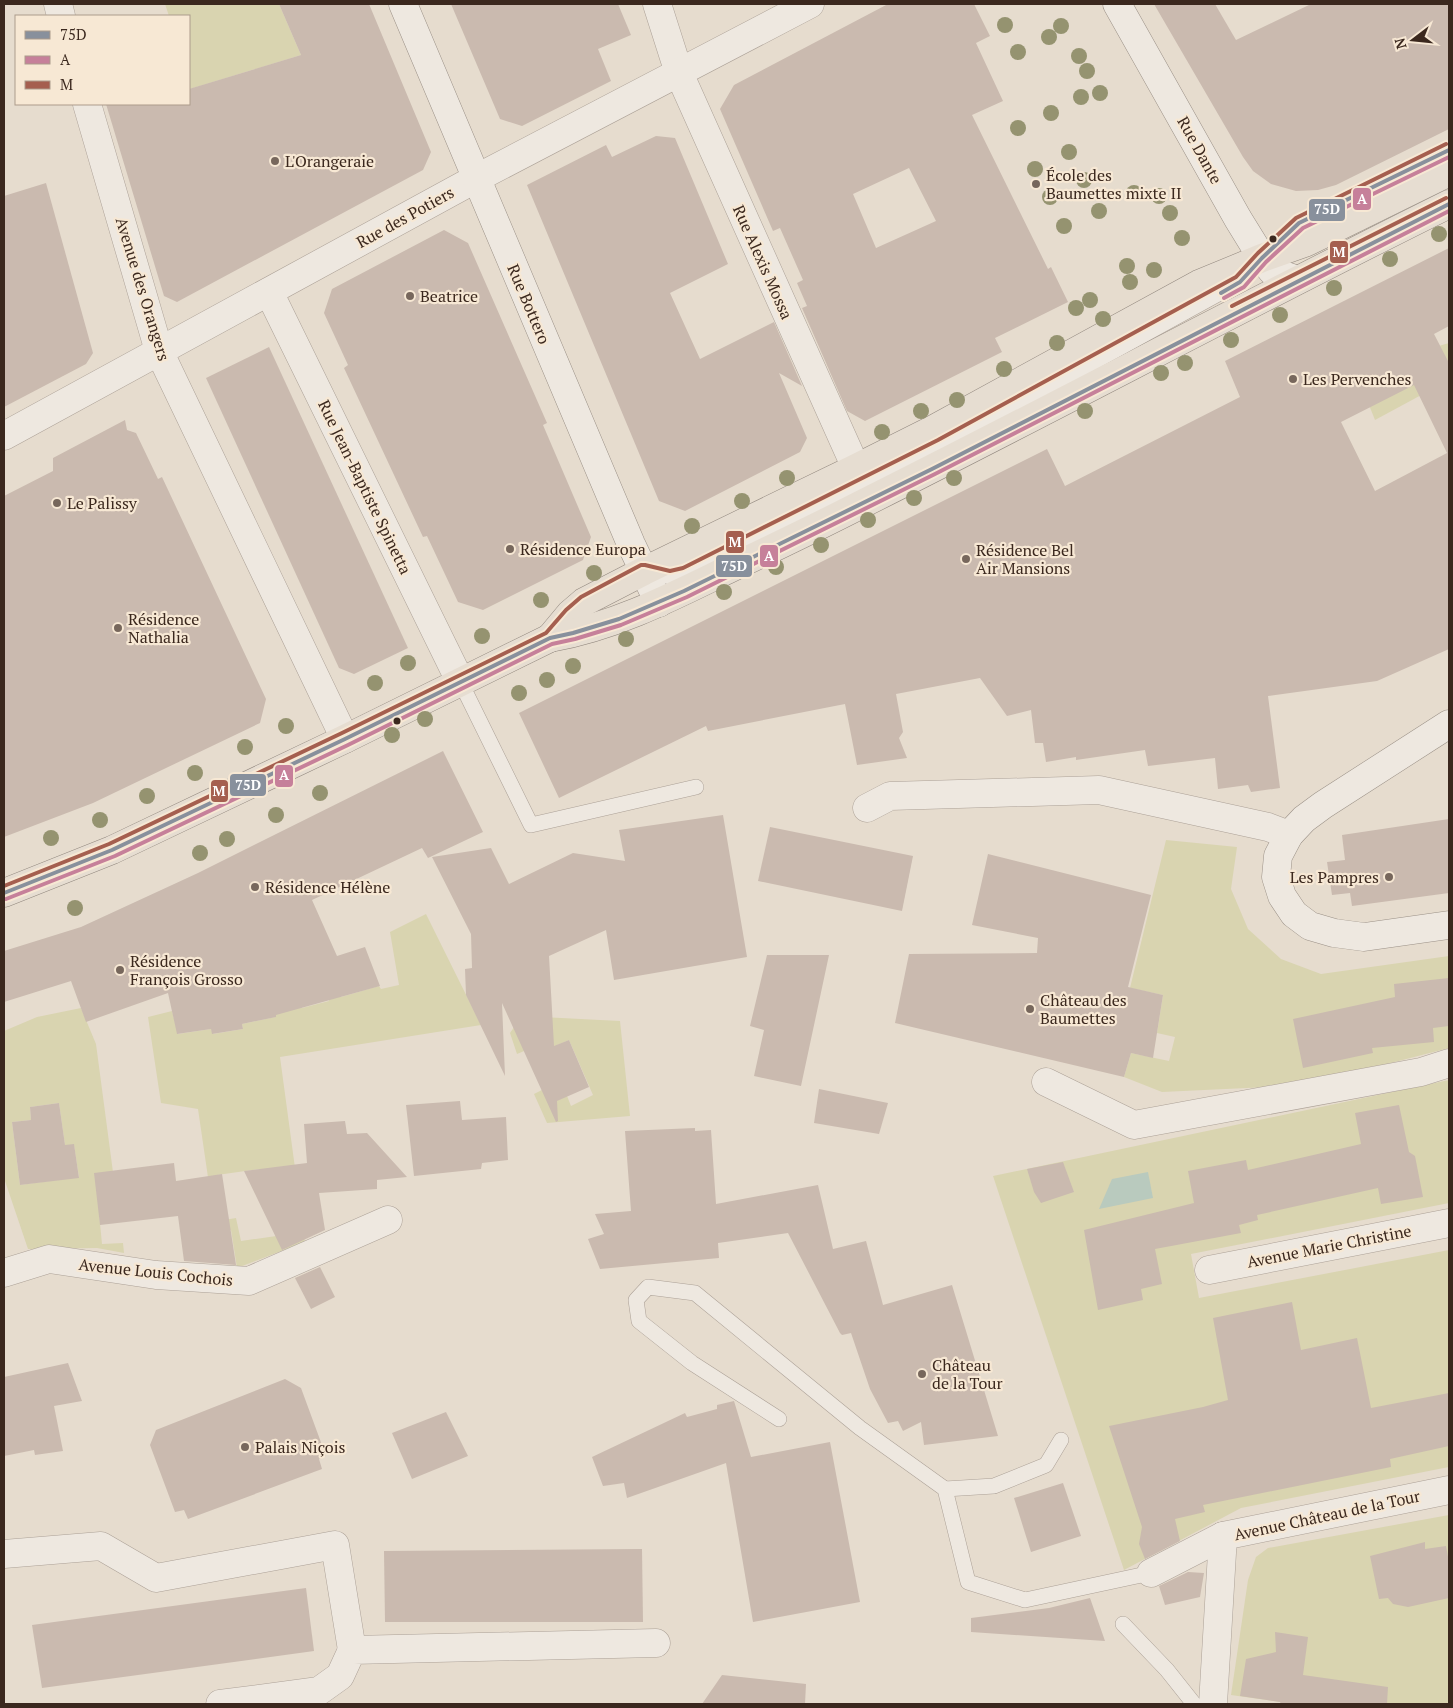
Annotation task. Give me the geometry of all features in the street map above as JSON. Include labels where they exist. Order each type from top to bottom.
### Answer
[{"type":"main road","points":[[550,638],[570,614],[584,602],[644,571],[864,475],[940,425],[1199,284],[1307,242],[1449,172]]},
{"type":"main road","points":[[4,893],[112,850],[345,739],[550,638],[578,633],[659,604],[904,483],[1296,280],[1449,204]]},
{"type":"street","name":"Rue Bottero","points":[[403,4],[631,544],[659,604]]},
{"type":"street","name":"Rue Alexis Mossa","points":[[657,4],[679,73],[864,475]]},
{"type":"street","name":"Rue des Potiers","points":[[4,436],[477,178],[810,4]]},
{"type":"street","name":"Rue Dante","points":[[1118,4],[1238,219],[1262,258],[1272,271],[1296,280]]},
{"type":"street","name":"Avenue des Orangers","points":[[87,105],[159,351],[345,739]]},
{"type":"street","name":"Rue Jean-Baptiste Spinetta","points":[[269,292],[460,682]]},
{"type":"street","points":[[864,475],[904,483]]},
{"type":"street","points":[[1449,724],[1304,819],[1289,835],[1278,856],[1276,877],[1282,896],[1294,914],[1310,926],[1334,933],[1364,937],[1449,925]]},
{"type":"street","points":[[867,808],[890,796],[1099,790],[1268,827],[1289,835]]},
{"type":"street","points":[[1046,1082],[1134,1125],[1420,1072],[1449,1062]]},
{"type":"street","name":"Avenue Louis Cochois","points":[[4,1273],[49,1259],[156,1275],[249,1281],[388,1220]]},
{"type":"street","name":"Avenue Marie Christine","points":[[1209,1270],[1449,1223]]},
{"type":"street","name":"Avenue Château de la Tour","points":[[1213,1704],[1223,1536],[1449,1490]]},
{"type":"street","points":[[1151,1573],[1223,1536]]},
{"type":"street","points":[[4,1554],[101,1546],[156,1578],[335,1545],[352,1650],[340,1676],[319,1691],[220,1704]]},
{"type":"street","points":[[352,1650],[656,1643]]},
{"type":"lane","points":[[1262,258],[1299,223],[1449,150]]},
{"type":"lane","points":[[460,682],[531,825],[696,787]]},
{"type":"lane","points":[[779,1419],[692,1363],[639,1321],[636,1300],[648,1287],[694,1293],[860,1428],[944,1489],[994,1486],[1046,1465],[1061,1440]]},
{"type":"lane","points":[[944,1489],[968,1582],[1024,1600],[1151,1573]]},
{"type":"lane","points":[[1123,1624],[1167,1670],[1194,1704]]},
{"type":"shaded area","points":[[165,4],[279,4],[301,55],[190,89],[190,15],[169,15]]},
{"type":"shaded area","points":[[1449,343],[1449,380],[1375,420],[1355,370]]},
{"type":"shaded area","points":[[1166,840],[1237,847],[1231,889],[1248,929],[1281,959],[1321,974],[1449,956],[1449,1048],[1387,1064],[1268,1087],[1162,1092],[1124,1077],[1131,1053],[1169,1061],[1175,1037],[1157,1033],[1163,995],[1130,988]]},
{"type":"shaded area","points":[[426,914],[481,1025],[280,1057],[305,1242],[237,1268],[231,1230],[216,1232],[198,1109],[161,1103],[148,1017],[172,1011],[178,1034],[211,1029],[213,1034],[243,1029],[242,1024],[275,1017],[276,1013],[301,1005],[302,1008],[329,1001],[328,995],[339,993],[341,997],[379,986],[381,989],[399,985],[390,932]],"holes":[[[260,1169],[290,1234],[241,1241],[236,1218],[224,1220],[217,1175]]]},
{"type":"shaded area","points":[[81,1008],[96,1044],[118,1210],[99,1213],[102,1244],[123,1243],[124,1253],[97,1248],[28,1249],[4,1178],[4,1031],[37,1017]],"holes":[[[59,1103],[65,1145],[74,1145],[79,1177],[20,1185],[12,1122],[31,1120],[30,1107]]]},
{"type":"shaded area","points":[[522,1016],[620,1021],[630,1116],[547,1123],[534,1094],[542,1090],[549,1104],[567,1096],[571,1106],[593,1095],[569,1040],[539,1053],[536,1046],[517,1054],[510,1033]]},
{"type":"shaded area","points":[[1449,1080],[1449,1203],[1191,1254],[1199,1298],[1449,1250],[1449,1467],[1241,1508],[1124,1570],[993,1176]]},
{"type":"shaded area","points":[[1148,1172],[1153,1198],[1099,1209],[1112,1179]]},
{"type":"shaded area","points":[[1449,1515],[1449,1704],[1296,1704],[1231,1695],[1248,1580],[1256,1557],[1268,1548]]},
{"type":"building","name":"L'Orangeraie","points":[[279,4],[369,4],[431,152],[423,170],[177,302],[164,296],[106,105],[190,105],[190,89],[301,55]]},
{"type":"building","points":[[451,4],[618,4],[631,35],[598,49],[611,81],[522,126],[500,119]]},
{"type":"building","points":[[888,4],[974,4],[990,36],[976,43],[1003,101],[972,115],[1048,269],[1051,267],[1068,302],[995,338],[1002,352],[865,421],[847,411],[802,308],[807,306],[797,283],[803,280],[780,228],[773,231],[720,109],[734,85]],"holes":[[[909,168],[936,221],[876,248],[853,194]]]},
{"type":"building","points":[[1154,4],[1215,4],[1236,40],[1311,4],[1449,4],[1449,129],[1336,185],[1318,190],[1296,191],[1271,184],[1253,171],[1243,157]]},
{"type":"building","points":[[656,136],[675,138],[728,264],[670,293],[700,359],[774,322],[802,386],[779,373],[807,438],[800,452],[685,511],[659,501],[527,185],[606,145],[612,157]]},
{"type":"building","points":[[46,183],[93,353],[86,364],[4,407],[4,196]]},
{"type":"building","points":[[444,230],[468,243],[547,423],[543,425],[591,537],[583,560],[483,610],[458,602],[427,536],[423,537],[344,368],[348,365],[324,313],[332,289]]},
{"type":"building","points":[[1449,248],[1449,326],[1434,334],[1449,363],[1449,649],[1377,681],[1268,696],[1280,788],[1251,792],[1248,785],[1218,789],[1215,758],[1148,766],[1145,750],[1076,760],[1076,757],[1046,762],[1043,743],[1035,743],[1031,710],[1007,716],[980,678],[896,694],[903,732],[899,738],[907,758],[857,765],[845,704],[708,731],[706,726],[559,798],[519,713],[1047,449],[1065,486],[1240,397],[1225,361]],"holes":[[[1414,385],[1447,453],[1375,491],[1341,422]]]},
{"type":"building","points":[[269,347],[408,648],[354,674],[339,668],[206,378]]},
{"type":"building","name":"Résidence Nathalia","points":[[125,420],[127,430],[136,433],[158,479],[162,477],[266,699],[260,723],[93,803],[4,837],[4,496],[53,471],[53,458]]},
{"type":"building","points":[[443,751],[483,832],[428,858],[422,848],[312,900],[337,956],[365,947],[380,986],[276,1015],[276,1017],[242,1024],[243,1029],[212,1034],[211,1029],[177,1034],[168,993],[86,1022],[71,981],[4,1002],[4,951],[81,927],[198,873]]},
{"type":"building","points":[[723,815],[747,957],[614,980],[606,930],[549,956],[554,1046],[569,1040],[589,1087],[557,1101],[558,1121],[556,1122],[502,1003],[505,1076],[466,995],[465,969],[472,968],[471,934],[432,857],[491,848],[509,884],[573,853],[625,861],[619,830]]},
{"type":"building","name":"Les Pampres","points":[[1449,819],[1449,893],[1352,906],[1350,893],[1332,895],[1327,862],[1345,860],[1342,835]]},
{"type":"building","points":[[770,827],[913,856],[902,911],[758,881]]},
{"type":"building","name":"Château des Baumettes","points":[[988,854],[1151,895],[1128,987],[1163,995],[1153,1058],[1131,1053],[1124,1077],[895,1023],[909,954],[1037,953],[1038,938],[972,925]]},
{"type":"building","points":[[767,955],[829,955],[801,1086],[754,1076],[764,1030],[750,1026]]},
{"type":"building","points":[[1449,978],[1449,1026],[1433,1028],[1434,1042],[1372,1048],[1373,1053],[1303,1068],[1293,1019],[1395,997],[1394,984]]},
{"type":"building","points":[[819,1089],[888,1103],[879,1134],[814,1123]]},
{"type":"building","points":[[460,1101],[462,1120],[506,1117],[508,1160],[482,1163],[481,1169],[414,1176],[406,1105]]},
{"type":"building","points":[[59,1103],[65,1145],[74,1144],[79,1178],[20,1185],[12,1122],[31,1120],[30,1107]]},
{"type":"building","points":[[1399,1105],[1409,1152],[1415,1156],[1423,1197],[1381,1204],[1378,1188],[1257,1215],[1258,1220],[1239,1225],[1241,1233],[1155,1249],[1162,1284],[1141,1289],[1143,1300],[1098,1310],[1084,1230],[1194,1203],[1188,1171],[1246,1160],[1248,1170],[1361,1144],[1355,1113]]},
{"type":"building","points":[[345,1121],[347,1134],[367,1133],[407,1177],[377,1180],[377,1189],[319,1193],[325,1230],[282,1250],[244,1171],[307,1163],[304,1124]]},
{"type":"building","points":[[695,1128],[695,1131],[711,1130],[716,1204],[818,1185],[833,1249],[866,1241],[883,1305],[952,1285],[998,1436],[924,1445],[921,1422],[903,1431],[898,1421],[888,1423],[870,1389],[851,1333],[842,1335],[840,1333],[788,1233],[718,1243],[719,1258],[600,1269],[588,1239],[604,1234],[595,1214],[631,1211],[625,1131]]},
{"type":"building","points":[[1063,1162],[1074,1192],[1041,1203],[1034,1192],[1027,1169]]},
{"type":"building","points":[[174,1163],[176,1181],[222,1174],[236,1265],[184,1261],[178,1216],[100,1225],[94,1173]]},
{"type":"building","points":[[320,1267],[335,1297],[311,1309],[295,1278]]},
{"type":"building","points":[[1292,1302],[1301,1350],[1357,1338],[1371,1408],[1449,1393],[1449,1446],[1390,1459],[1391,1467],[1203,1505],[1205,1512],[1175,1519],[1180,1541],[1145,1559],[1139,1544],[1142,1527],[1109,1426],[1203,1407],[1228,1400],[1213,1318]]},
{"type":"building","points":[[68,1363],[82,1401],[54,1406],[63,1451],[35,1455],[34,1450],[4,1456],[4,1377]]},
{"type":"building","name":"Palais Niçois","points":[[285,1379],[301,1388],[326,1456],[319,1459],[322,1469],[188,1519],[184,1510],[175,1512],[150,1445],[156,1430]]},
{"type":"building","points":[[734,1401],[751,1457],[830,1442],[860,1602],[753,1622],[726,1463],[627,1498],[624,1483],[603,1486],[592,1457],[685,1413],[687,1417],[717,1409],[717,1405]]},
{"type":"building","points":[[446,1412],[468,1456],[412,1479],[392,1433]]},
{"type":"building","points":[[1063,1483],[1081,1536],[1031,1552],[1014,1498]]},
{"type":"building","points":[[1425,1542],[1425,1549],[1446,1546],[1449,1562],[1449,1598],[1408,1607],[1393,1604],[1388,1598],[1379,1599],[1370,1556]]},
{"type":"building","points":[[642,1549],[643,1622],[385,1622],[384,1551]]},
{"type":"building","points":[[1188,1572],[1204,1573],[1200,1597],[1165,1605],[1159,1586]]},
{"type":"building","points":[[306,1588],[314,1651],[42,1688],[32,1625]]},
{"type":"building","points":[[1090,1598],[1105,1641],[971,1632],[971,1618],[1049,1608]]},
{"type":"building","points":[[1275,1632],[1308,1637],[1303,1675],[1388,1687],[1387,1704],[1281,1704],[1280,1702],[1240,1696],[1246,1659],[1276,1652]]},
{"type":"building","points":[[722,1675],[806,1684],[805,1704],[702,1704]]},
{"type":"transit line","name":"M","points":[[4,886],[109,844],[546,633],[566,610],[581,597],[641,565],[670,571],[683,568],[938,440],[1236,277],[1258,253],[1296,218],[1446,144]]},
{"type":"transit line","name":"75D","points":[[1221,293],[1240,282],[1299,223],[1449,150]]},
{"type":"transit line","name":"A","points":[[1224,298],[1244,287],[1266,262],[1303,228],[1449,157]]},
{"type":"transit line","name":"M","points":[[1232,306],[1446,198]]},
{"type":"transit line","name":"75D","points":[[4,893],[112,850],[345,739],[550,638],[619,619],[684,591],[932,469],[1449,204]]},
{"type":"transit line","name":"A","points":[[6,899],[115,856],[348,745],[552,644],[621,625],[687,597],[935,474],[1449,211]]},
{"type":"place","name":"L'Orangeraie","points":[[275,161]]},
{"type":"place","name":"École des Baumettes mixte II","points":[[1036,184]]},
{"type":"place","name":"Beatrice","points":[[410,296]]},
{"type":"place","name":"Les Pervenches","points":[[1293,379]]},
{"type":"place","name":"Le Palissy","points":[[57,503]]},
{"type":"place","name":"Résidence Europa","points":[[510,549]]},
{"type":"place","name":"Résidence Bel Air Mansions","points":[[966,559]]},
{"type":"place","name":"Résidence Nathalia","points":[[118,628]]},
{"type":"place","name":"Les Pampres","points":[[1389,877]]},
{"type":"place","name":"Résidence Hélène","points":[[255,887]]},
{"type":"place","name":"Résidence François Grosso","points":[[120,970]]},
{"type":"place","name":"Château des Baumettes","points":[[1030,1009]]},
{"type":"place","name":"Château de la Tour","points":[[922,1374]]},
{"type":"place","name":"Palais Niçois","points":[[245,1447]]}]
